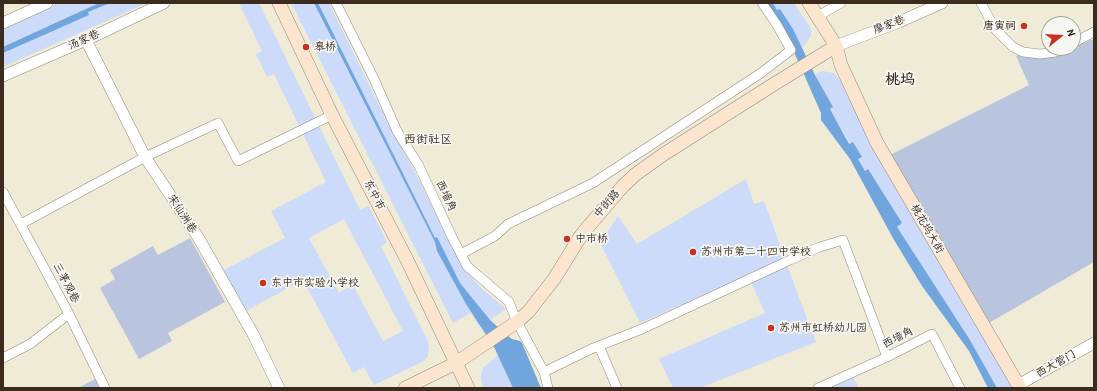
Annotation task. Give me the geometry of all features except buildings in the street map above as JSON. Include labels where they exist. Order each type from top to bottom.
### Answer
[{"type":"main road","name":"东中市","points":[[279,3],[332,115],[407,260],[468,388]]},
{"type":"main road","name":"桃花坞大街","points":[[800,3],[828,51],[841,65],[870,130],[1019,386]]},
{"type":"main road","name":"桃花坞大街","points":[[809,3],[818,16],[828,51]]},
{"type":"main road","name":"中街路","points":[[405,388],[456,363],[514,325],[529,311],[554,279],[582,234],[636,174],[664,154],[828,51]]},
{"type":"street","name":"汤家巷","points":[[3,76],[86,40],[164,3]]},
{"type":"street","name":"西墙角","points":[[336,3],[374,79],[397,131],[419,166],[461,254],[468,266],[509,302],[514,325],[544,372],[548,388]]},
{"type":"street","points":[[461,254],[495,236],[508,224],[593,182],[760,73],[791,50],[777,25],[762,3]]},
{"type":"street","points":[[818,16],[841,3]]},
{"type":"street","name":"廖家巷","points":[[828,51],[942,3]]},
{"type":"street","points":[[981,3],[995,29],[1013,47],[1023,52],[1041,54]]},
{"type":"street","points":[[3,23],[41,4]]},
{"type":"street","points":[[1081,39],[1094,32]]},
{"type":"street","name":"宋仙洲巷","points":[[86,40],[145,157],[198,238],[253,334],[279,388]]},
{"type":"street","points":[[20,224],[145,157],[218,123],[238,161],[332,115]]},
{"type":"street","name":"三茅观巷","points":[[3,192],[69,314],[105,388]]},
{"type":"street","points":[[544,372],[599,346],[642,330],[790,260],[820,247],[843,240],[887,357]]},
{"type":"street","points":[[3,358],[18,352],[30,344],[69,314]]},
{"type":"street","name":"西墙角","points":[[818,388],[887,357],[932,334],[960,388]]},
{"type":"street","name":"西大营门","points":[[1019,386],[1094,343]]},
{"type":"street","points":[[599,346],[617,388]]},
{"type":"shaded area","points":[[55,3],[147,3],[3,67],[3,27]]},
{"type":"shaded area","points":[[239,3],[259,3],[360,210],[369,206],[387,242],[381,246],[428,342],[428,357],[422,362],[374,385],[364,367],[353,373],[303,280],[244,312],[222,271],[285,238],[271,211],[326,182],[274,74],[267,77],[256,54],[262,51]],"holes":[[[344,219],[403,331],[383,341],[353,285],[339,293],[309,238]]]},
{"type":"shaded area","points":[[291,3],[329,3],[388,123],[413,168],[462,266],[480,287],[506,309],[490,320],[479,326],[471,313],[453,323]]},
{"type":"shaded area","points":[[773,3],[794,3],[810,27],[811,36],[805,45],[801,47],[779,10],[778,11]]},
{"type":"shaded area","points":[[1094,40],[1094,262],[989,323],[890,155],[1029,85],[1016,56],[1081,56],[1081,45]]},
{"type":"shaded area","points":[[822,71],[834,73],[838,77],[884,165],[1014,388],[997,388],[970,340],[896,227],[901,223],[867,169],[865,171],[858,159],[861,157],[853,142],[850,144],[830,109],[833,107],[815,75]]},
{"type":"shaded area","name":"苏州市第二十四中学校","points":[[746,179],[754,204],[764,201],[785,259],[640,323],[600,243],[618,216],[637,244]]},
{"type":"shaded area","points":[[190,238],[225,302],[168,333],[172,341],[139,359],[100,288],[115,279],[110,270],[153,246],[158,255]]},
{"type":"shaded area","name":"苏州市虹桥幼儿园","points":[[787,265],[816,342],[700,388],[673,388],[659,359],[765,313],[751,282]]},
{"type":"shaded area","points":[[498,355],[513,388],[483,388],[481,373],[483,368]]},
{"type":"shaded area","points":[[853,377],[859,388],[829,388]]},
{"type":"shaded area","points":[[95,379],[100,388],[78,388]]},
{"type":"water","points":[[99,3],[110,3],[88,12],[89,15],[3,53],[3,47]]},
{"type":"water","points":[[314,3],[318,3],[435,238],[437,237],[460,283],[490,320],[512,339],[522,343],[541,388],[513,388],[494,347],[466,304],[437,251],[435,242]]},
{"type":"water","points":[[764,3],[773,3],[777,10],[780,9],[793,29],[815,75],[833,107],[830,109],[849,144],[853,142],[862,157],[858,159],[865,171],[868,169],[902,223],[897,227],[970,340],[997,388],[988,388],[969,351],[922,286],[894,240],[850,159],[821,120],[821,113],[794,52]]},
{"type":"place","name":"唐寅祠","points":[[1024,26]]},
{"type":"place","name":"皋桥","points":[[306,47]]},
{"type":"place","name":"中市桥","points":[[567,239]]},
{"type":"place","name":"苏州市第二十四中学校","points":[[693,252]]},
{"type":"place","name":"东中市实验小学校","points":[[263,283]]},
{"type":"place","name":"苏州市虹桥幼儿园","points":[[771,328]]},
{"type":"district","name":"桃坞","points":[[900,80]]},
{"type":"district","name":"西街社区","points":[[428,140]]}]
